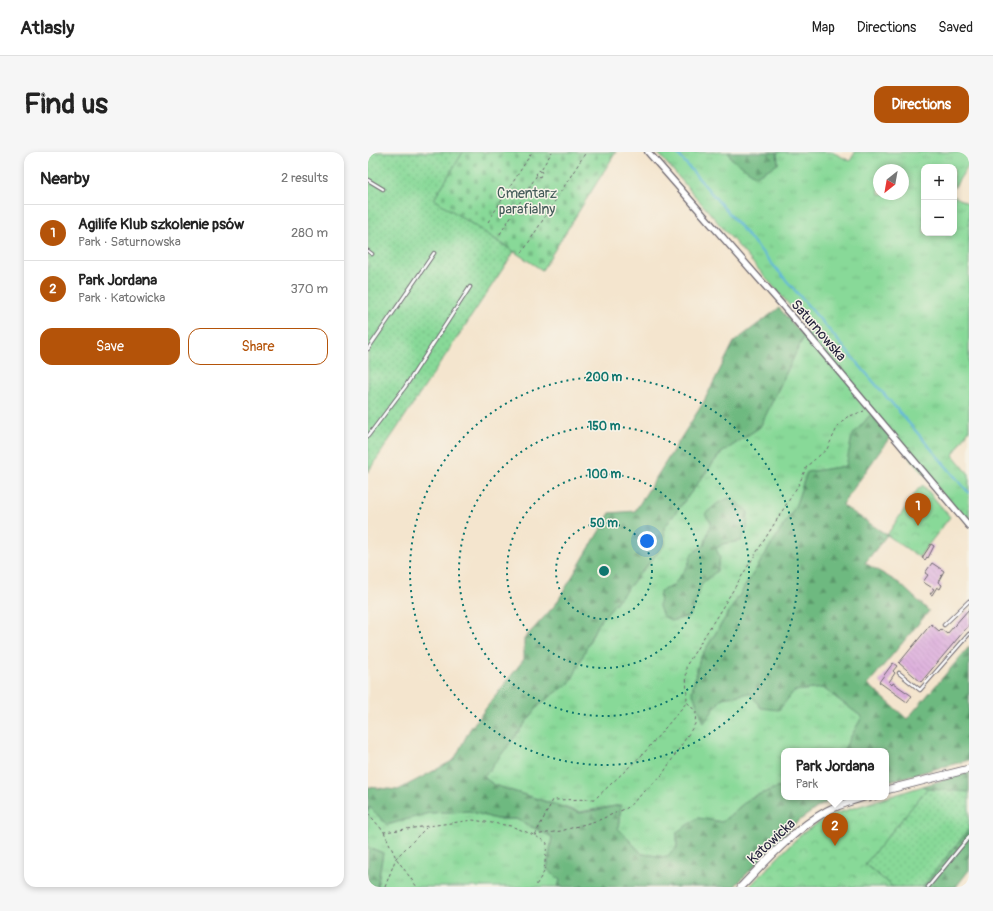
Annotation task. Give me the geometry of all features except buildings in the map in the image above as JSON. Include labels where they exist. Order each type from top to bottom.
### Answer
[{"type":"street","name":"Saturnowska","points":[[648,152],[871,408],[969,526]]},
{"type":"street","points":[[889,789],[969,769]]},
{"type":"street","name":"Katowicka","points":[[741,887],[774,853],[804,827],[827,811],[841,804],[861,800]]},
{"type":"lane","points":[[368,180],[382,189]]},
{"type":"lane","points":[[368,251],[372,254]]},
{"type":"lane","points":[[368,349],[434,253]]},
{"type":"lane","points":[[368,436],[405,387],[470,287]]},
{"type":"lane","points":[[944,625],[969,601]]},
{"type":"lane","points":[[899,673],[920,690],[969,634]]},
{"type":"lane","points":[[928,887],[969,837]]},
{"type":"path","points":[[488,222],[532,152]]},
{"type":"path","points":[[500,234],[538,176],[540,176],[542,172],[540,171],[552,152]]},
{"type":"path","points":[[522,253],[586,152]]},
{"type":"path","points":[[534,835],[561,831],[584,825],[627,808],[662,775],[695,724],[696,712],[687,702],[686,666],[799,484],[807,466],[826,450],[838,426],[847,417],[871,408]]},
{"type":"path","points":[[534,835],[553,800],[595,799],[644,753],[687,702]]},
{"type":"path","points":[[368,813],[384,832],[396,858],[417,887]]},
{"type":"path","points":[[384,832],[473,820],[512,826],[534,835],[547,843],[544,872],[535,887]]},
{"type":"path","points":[[385,887],[396,858],[427,827]]},
{"type":"green space","points":[[368,152],[463,152],[434,199],[514,252],[368,472]]},
{"type":"green space","name":"Cmentarz parafialny","points":[[463,152],[616,152],[542,270],[434,199]]},
{"type":"green space","points":[[657,152],[728,152],[732,159],[778,164],[777,152],[832,152],[850,161],[855,152],[969,152],[969,164],[957,183],[957,164],[921,164],[921,236],[957,236],[957,198],[969,204],[969,430],[953,455],[969,474],[969,524],[871,414],[852,436],[847,466],[807,472],[795,507],[700,658],[692,691],[704,722],[722,698],[750,693],[761,708],[794,691],[823,688],[862,717],[845,748],[781,748],[781,786],[750,798],[722,822],[698,818],[677,832],[677,848],[666,857],[642,854],[618,828],[621,805],[579,812],[494,785],[484,777],[540,704],[571,681],[597,625],[665,544],[664,528],[720,454],[760,427],[804,336],[810,329]]},
{"type":"green space","points":[[728,152],[777,152],[778,164],[756,176],[732,159]]},
{"type":"green space","points":[[779,308],[804,336],[760,427],[720,454],[664,528],[665,544],[597,625],[571,682],[540,704],[484,777],[494,785],[580,813],[621,805],[618,828],[642,854],[666,857],[677,848],[677,832],[698,818],[722,822],[750,798],[781,786],[781,800],[831,800],[818,807],[796,823],[734,887],[558,887],[560,880],[547,869],[552,837],[516,819],[496,819],[469,811],[429,813],[387,825],[370,807],[368,811],[368,787],[398,790],[454,760],[470,729],[524,659],[524,639],[556,604],[610,513],[635,511],[703,403],[734,342]]},
{"type":"green space","points":[[871,414],[890,437],[842,505],[887,535],[865,563],[899,583],[929,611],[868,684],[907,719],[969,647],[969,760],[889,781],[889,748],[845,748],[862,717],[823,688],[794,691],[779,710],[761,708],[750,693],[722,698],[704,723],[692,691],[700,658],[795,507],[807,472],[846,466],[852,436]]},
{"type":"green space","points":[[923,485],[950,517],[919,557],[887,535],[918,489]]},
{"type":"green space","points":[[729,498],[738,503],[748,512],[747,528],[741,541],[723,544],[716,548],[720,558],[717,571],[702,583],[690,616],[672,621],[663,616],[659,607],[660,591],[673,586],[688,565],[692,553],[704,546],[711,522],[705,514],[718,503]]},
{"type":"green space","points":[[969,772],[969,792],[927,789],[923,786]]},
{"type":"green space","points":[[923,786],[927,789],[865,864],[893,887],[749,887],[801,834],[831,815],[879,800],[889,800],[889,797]]},
{"type":"green space","points":[[927,789],[969,792],[969,829],[922,887],[893,887],[865,864]]},
{"type":"green space","points":[[370,807],[387,825],[429,813],[469,811],[496,819],[516,819],[552,837],[547,869],[560,880],[558,887],[377,887],[383,853],[368,847],[368,811]]},
{"type":"green space","points":[[969,829],[969,870],[956,887],[922,887]]},
{"type":"green space","points":[[368,847],[383,853],[377,887],[368,887]]},
{"type":"waterway","points":[[676,152],[969,493]]},
{"type":"place","name":"Agilife Klub szkolenie psów","points":[[918,526]]},
{"type":"place","name":"Park Jordana","points":[[835,846]]}]
